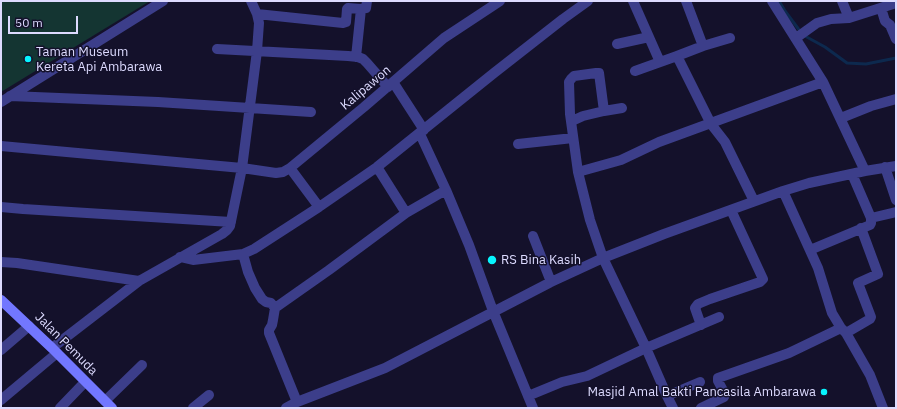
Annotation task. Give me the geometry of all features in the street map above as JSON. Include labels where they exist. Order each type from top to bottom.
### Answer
[{"type":"main road","name":"Jalan Pemuda","points":[[1,300],[54,350],[108,405]]},
{"type":"street","points":[[1,102],[163,1]]},
{"type":"street","points":[[1,400],[54,350],[139,280],[227,230],[231,222],[242,168],[259,23],[258,14],[251,1]]},
{"type":"street","name":"Kalipawon","points":[[1,146],[242,168],[276,173],[283,172],[290,168],[391,85],[444,38],[499,1]]},
{"type":"street","points":[[180,257],[193,260],[243,254],[254,249],[377,167],[500,68],[588,1]]},
{"type":"street","points":[[633,1],[660,62]]},
{"type":"street","points":[[686,1],[702,46]]},
{"type":"street","points":[[772,1],[797,38],[823,82],[865,171]]},
{"type":"street","points":[[842,1],[849,18]]},
{"type":"street","points":[[797,38],[814,25],[831,19],[849,18],[896,3]]},
{"type":"street","points":[[258,14],[343,23],[346,22],[346,9],[364,5],[356,57]]},
{"type":"street","points":[[880,8],[885,21],[890,25],[896,39]]},
{"type":"street","points":[[617,44],[649,37]]},
{"type":"street","points":[[635,71],[702,46],[730,38]]},
{"type":"street","points":[[217,49],[356,57],[362,59],[391,85],[422,132],[469,245],[493,311],[532,408]]},
{"type":"street","points":[[676,56],[711,124],[725,142],[754,202]]},
{"type":"street","points":[[604,111],[599,73],[574,76],[569,82],[570,114],[578,172],[590,220],[603,258],[674,408]]},
{"type":"street","points":[[578,172],[621,160],[659,142],[823,82]]},
{"type":"street","points":[[10,96],[151,102],[311,112]]},
{"type":"street","points":[[841,118],[870,106],[896,99]]},
{"type":"street","points":[[572,121],[583,116],[622,108]]},
{"type":"street","points":[[518,144],[574,138]]},
{"type":"street","points":[[286,408],[297,402],[385,368],[550,282],[603,258],[664,234],[783,191],[810,183],[896,166]]},
{"type":"street","points":[[377,167],[406,213]]},
{"type":"street","points":[[885,167],[896,200]]},
{"type":"street","points":[[290,168],[319,207]]},
{"type":"street","points":[[810,250],[872,223],[852,174]]},
{"type":"street","points":[[275,308],[406,213],[446,190]]},
{"type":"street","points":[[783,191],[818,268],[832,313],[844,330],[870,375],[883,408]]},
{"type":"street","points":[[1,206],[23,209],[231,222]]},
{"type":"street","points":[[701,325],[695,308],[698,304],[760,282],[763,279],[731,210]]},
{"type":"street","points":[[871,218],[896,212]]},
{"type":"street","points":[[701,408],[724,398],[725,394],[718,381],[718,378],[789,353],[868,320],[871,317],[858,283],[878,274],[862,228]]},
{"type":"street","points":[[533,236],[550,282]]},
{"type":"street","points":[[243,254],[248,272],[255,288],[262,298],[266,302],[271,303],[275,308],[274,320],[269,333],[297,402]]},
{"type":"street","points":[[1,262],[139,280]]},
{"type":"street","points":[[528,396],[562,382],[587,376],[646,348],[719,317]]},
{"type":"street","points":[[1,350],[29,326]]},
{"type":"street","points":[[108,405],[142,365]]},
{"type":"street","points":[[60,408],[85,382]]},
{"type":"street","points":[[667,396],[700,382]]},
{"type":"street","points":[[193,408],[209,395]]},
{"type":"green space","name":"Taman Museum Kereta Api Ambarawa","points":[[1,1],[150,1],[1,92]]},
{"type":"waterway","points":[[779,1],[803,35],[825,47],[847,63],[866,64],[896,58]]},
{"type":"place","name":"Taman Museum Kereta Api Ambarawa","points":[[28,59]]},
{"type":"place","name":"RS Bina Kasih","points":[[492,260]]},
{"type":"place","name":"Masjid Amal Bakti Pancasila Ambarawa","points":[[824,392]]}]
